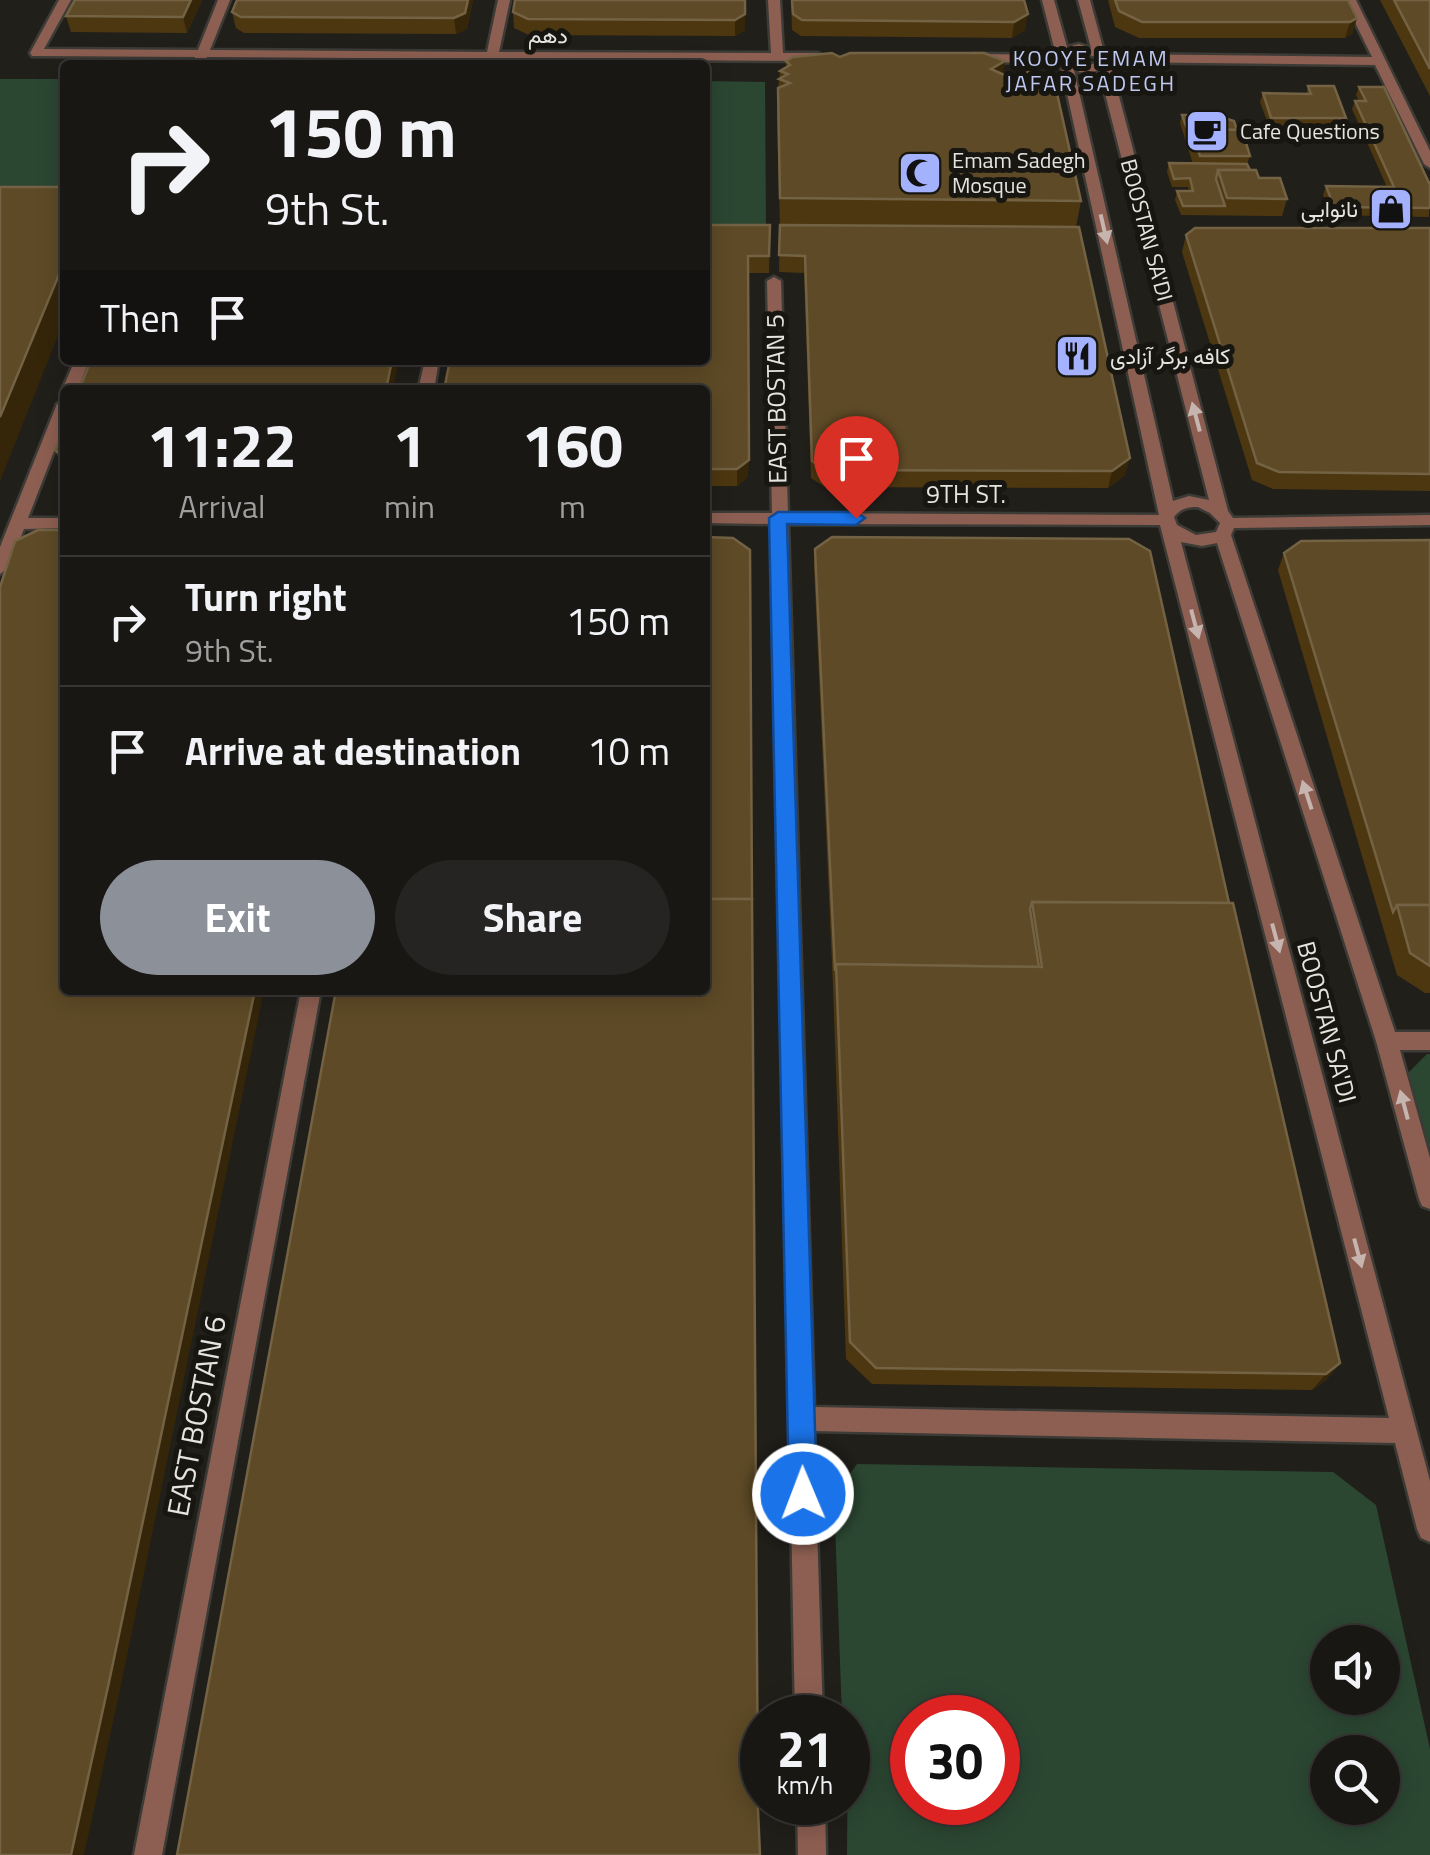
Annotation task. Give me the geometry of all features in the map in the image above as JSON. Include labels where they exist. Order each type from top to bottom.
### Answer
[{"type":"street","name":"دهم","points":[[65,0],[36,53],[200,59],[834,57]]},
{"type":"street","points":[[200,59],[224,0]]},
{"type":"street","points":[[492,60],[504,0]]},
{"type":"street","points":[[774,0],[777,57]]},
{"type":"street","name":"BOOSTAN SA'DI","points":[[1048,0],[1168,521],[1430,1530]]},
{"type":"street","name":"BOOSTAN SA'DI","points":[[1084,0],[1224,523],[1387,1042],[1430,1199]]},
{"type":"street","points":[[1350,0],[1430,164]]},
{"type":"street","points":[[1063,59],[1079,48],[1102,58],[1379,61]]},
{"type":"street","points":[[966,58],[1063,59],[1088,70],[1102,58]]},
{"type":"street","name":"EAST BOSTAN 5","points":[[774,281],[808,1695]]},
{"type":"street","points":[[0,568],[60,417]]},
{"type":"street","points":[[1224,523],[1195,502],[1178,504],[1168,521],[1197,541],[1224,523],[1430,520]]},
{"type":"street","name":"9TH ST.","points":[[710,518],[1168,521]]},
{"type":"street","points":[[18,524],[60,523]]},
{"type":"street","name":"EAST BOSTAN 6","points":[[148,1855],[310,995]]},
{"type":"street","points":[[1387,1042],[1430,1041]]},
{"type":"street","points":[[801,1419],[1404,1431]]},
{"type":"street","points":[[811,1825],[812,1855]]},
{"type":"green space","points":[[0,79],[60,79],[60,217],[0,217]]},
{"type":"green space","points":[[710,81],[765,82],[766,232],[710,232]]},
{"type":"green space","points":[[1430,1054],[1430,1162],[1405,1076]]},
{"type":"green space","points":[[857,1464],[1333,1472],[1376,1505],[1430,1749],[1430,1855],[847,1855],[847,1825],[870,1825],[870,1695],[841,1695],[834,1495]]},
{"type":"building","points":[[75,0],[191,0],[183,17],[66,16]]},
{"type":"building","points":[[237,0],[468,0],[465,13],[454,18],[241,17],[232,12]]},
{"type":"building","points":[[515,0],[745,0],[745,14],[735,20],[528,19],[513,12]]},
{"type":"building","points":[[792,0],[1024,0],[1028,14],[1014,22],[802,20],[793,14]]},
{"type":"building","points":[[1115,0],[1348,0],[1357,18],[1350,22],[1142,22],[1119,11]]},
{"type":"building","points":[[1394,0],[1430,0],[1430,69]]},
{"type":"building","name":"Emam Sadegh Mosque","points":[[832,53],[840,57],[850,53],[984,53],[1005,61],[991,69],[1013,79],[1028,72],[1054,80],[1081,201],[780,198],[778,88],[790,83],[779,79],[788,74],[780,71],[790,65],[786,61],[793,57]]},
{"type":"building","points":[[1308,86],[1334,86],[1346,118],[1271,118],[1263,93],[1311,94]]},
{"type":"building","points":[[1359,87],[1384,87],[1430,185],[1430,208],[1334,207],[1326,186],[1394,187],[1355,101],[1366,101]]},
{"type":"building","points":[[1182,115],[1214,115],[1234,121],[1237,130],[1192,129],[1190,137]]},
{"type":"building","points":[[1192,129],[1242,130],[1250,156],[1200,156]]},
{"type":"building","points":[[1169,163],[1247,164],[1250,170],[1218,170],[1216,179],[1225,206],[1183,206],[1177,191],[1193,191],[1190,178],[1174,179]]},
{"type":"building","points":[[1218,170],[1256,170],[1259,178],[1280,178],[1287,199],[1227,198]]},
{"type":"building","points":[[0,187],[60,187],[60,272],[0,417]]},
{"type":"building","points":[[710,225],[770,225],[769,256],[748,256],[749,460],[737,469],[710,469],[710,385],[445,385],[449,365],[710,365]]},
{"type":"building","points":[[780,225],[1079,227],[1130,458],[1112,471],[826,470],[812,461],[805,256],[779,255]]},
{"type":"building","points":[[1195,228],[1430,228],[1430,474],[1279,472],[1257,463],[1186,235]]},
{"type":"building","points":[[89,365],[391,365],[387,385],[81,385]]},
{"type":"building","points":[[38,530],[60,530],[60,995],[254,995],[71,1855],[0,1855],[0,587],[15,541]]},
{"type":"building","points":[[710,537],[733,538],[750,550],[752,899],[710,899]]},
{"type":"building","points":[[832,537],[1129,539],[1150,551],[1229,903],[1032,902],[1039,967],[836,964],[835,971],[815,549]]},
{"type":"building","points":[[1430,540],[1430,905],[1397,905],[1393,912],[1284,553],[1301,541]]},
{"type":"building","points":[[710,899],[752,899],[757,1695],[740,1695],[740,1825],[759,1825],[760,1855],[177,1855],[335,995],[710,995]]},
{"type":"building","points":[[1032,902],[1233,903],[1340,1363],[1326,1374],[876,1368],[850,1342],[836,964],[1042,967]]},
{"type":"building","points":[[1397,905],[1430,905],[1430,966],[1410,953]]},
{"type":"place","name":"Cafe Questions","points":[[1207,131]]},
{"type":"place","name":"Emam Sadegh Mosque","points":[[920,173]]},
{"type":"place","name":"نانوایی","points":[[1391,209]]},
{"type":"place","name":"کافه برگر آزادی","points":[[1077,356]]},
{"type":"district","name":"KOOYE EMAM JAFAR SADEGH","points":[[1091,70]]},
{"type":"route","points":[[803,1494],[778,518],[856,518]]}]
